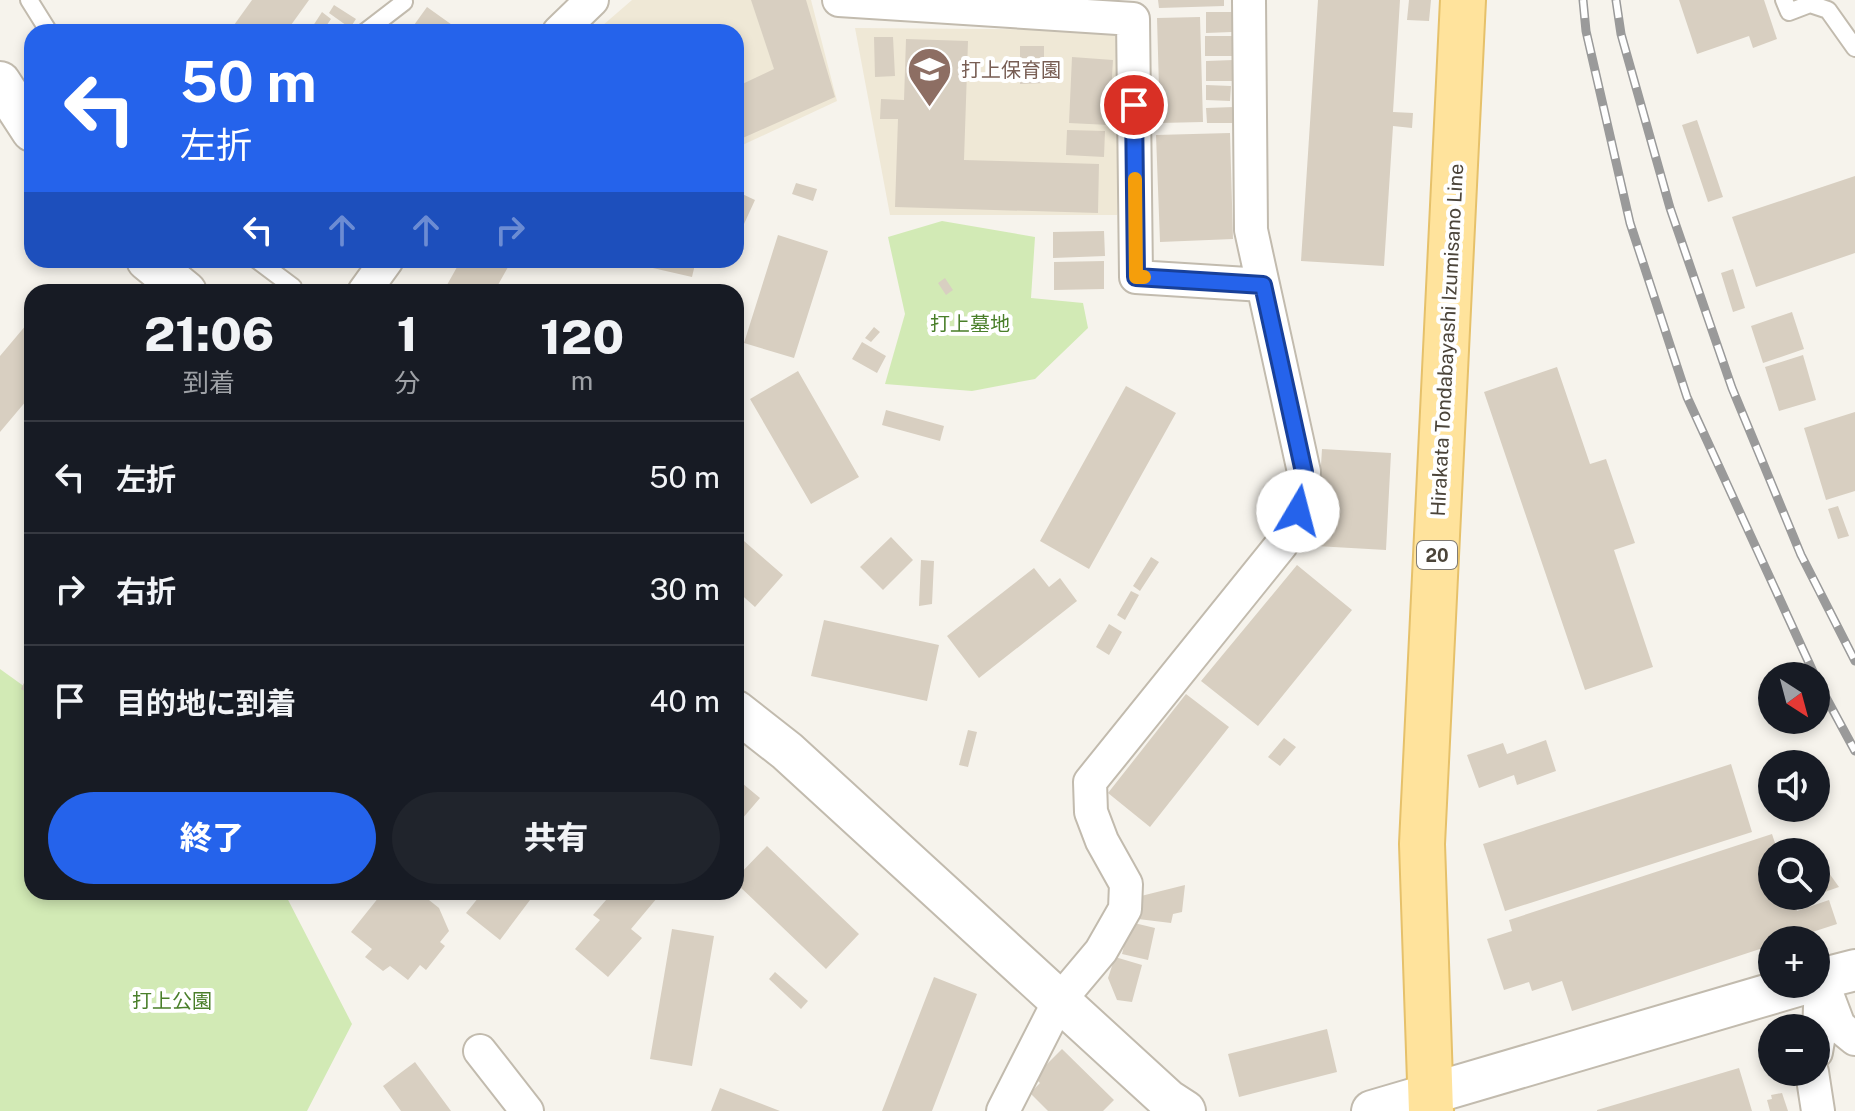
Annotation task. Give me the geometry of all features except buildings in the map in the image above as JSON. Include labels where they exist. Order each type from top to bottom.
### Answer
[{"type":"main road","name":"Hirakata Tondabayashi Izumisano Line","points":[[1430,1102],[1422,844],[1463,0]]},
{"type":"street","points":[[567,24],[592,0]]},
{"type":"street","points":[[839,0],[1133,19],[1136,277],[1263,285]]},
{"type":"street","points":[[1003,1111],[1059,1001],[1101,951],[1125,909],[1126,884],[1102,841],[1091,812],[1090,782],[1281,545],[1298,511],[1304,472],[1251,230],[1249,0]]},
{"type":"street","points":[[157,268],[176,284]]},
{"type":"street","points":[[744,717],[787,751],[1168,1100],[1185,1111]]},
{"type":"street","points":[[1830,997],[1839,1026],[1855,1039]]},
{"type":"street","points":[[1372,1111],[1430,1102],[1760,998]]},
{"type":"street","points":[[480,1051],[527,1111]]},
{"type":"street","points":[[1814,1086],[1818,1111]]},
{"type":"lane","points":[[29,0],[44,24]]},
{"type":"lane","points":[[1784,0],[1789,12],[1810,4],[1828,10],[1855,48]]},
{"type":"lane","points":[[375,24],[404,2]]},
{"type":"lane","points":[[268,268],[289,284]]},
{"type":"shaded area","points":[[632,0],[811,0],[837,101],[744,144],[744,24],[604,24]]},
{"type":"shaded area","points":[[855,28],[1123,30],[1117,215],[890,215]]},
{"type":"green space","name":"打上墓地","points":[[942,221],[1035,237],[1031,298],[1083,303],[1088,328],[1035,379],[972,391],[885,384],[905,314],[888,237]]},
{"type":"green space","name":"打上公園","points":[[0,669],[24,686],[24,900],[288,900],[352,1024],[307,1111],[0,1111]]},
{"type":"railway","points":[[1583,0],[1586,31],[1630,223],[1687,397],[1809,662]]},
{"type":"railway","points":[[1616,0],[1621,34],[1670,208],[1732,388],[1801,555],[1855,661]]},
{"type":"railway","points":[[1830,705],[1855,751]]},
{"type":"slow traffic","points":[[1135,179],[1136,277],[1144,277]]},
{"type":"place","name":"打上保育園","points":[[930,109]]},
{"type":"route","points":[[1134,105],[1136,277],[1263,285],[1304,472],[1298,511]]}]
